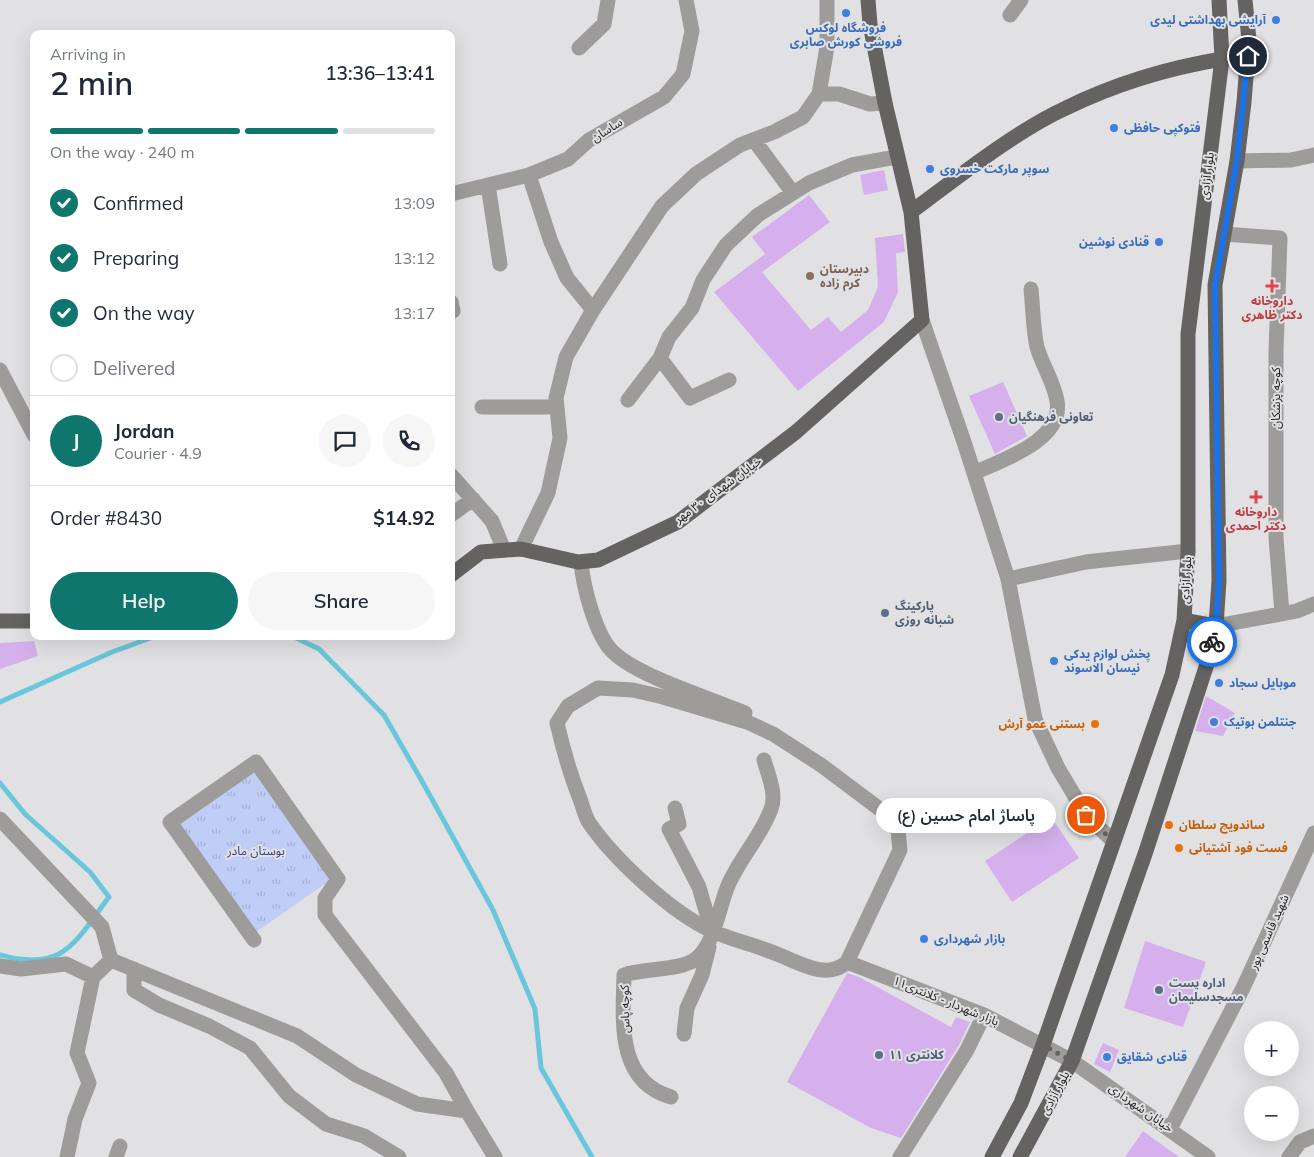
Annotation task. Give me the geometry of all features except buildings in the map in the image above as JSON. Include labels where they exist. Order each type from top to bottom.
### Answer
[{"type":"main road","points":[[868,0],[870,24],[885,103],[896,157],[911,212],[922,320]]},
{"type":"main road","name":"بلوار آزادی","points":[[992,1157],[1021,1103],[1043,1045],[1172,675],[1184,620],[1188,551],[1188,334],[1222,59],[1218,0]]},
{"type":"main road","name":"بلوار آزادی","points":[[1020,1157],[1072,1061],[1193,711],[1216,626],[1219,581],[1215,286],[1237,160],[1249,40],[1246,0]]},
{"type":"main road","points":[[911,212],[965,172],[1064,108],[1123,84],[1188,64],[1222,59]]},
{"type":"main road","name":"خیابان شهدای ۳۰ مهر","points":[[455,572],[481,552],[504,550],[521,549],[581,562],[598,560],[678,522],[796,432],[922,320]]},
{"type":"main road","points":[[1184,620],[1216,626]]},
{"type":"main road","points":[[0,621],[30,621]]},
{"type":"street","points":[[579,48],[604,24],[608,0]]},
{"type":"street","name":"ساسان","points":[[455,193],[529,175],[568,159],[589,140],[664,97],[683,74],[692,31],[686,0]]},
{"type":"street","points":[[521,549],[548,493],[560,438],[556,398],[566,357],[593,310],[662,206],[696,174],[740,145],[774,132],[803,117],[819,94],[827,47],[827,0]]},
{"type":"street","points":[[1010,15],[1021,0]]},
{"type":"street","points":[[819,94],[839,94],[870,104],[885,103]]},
{"type":"street","points":[[754,140],[793,193]]},
{"type":"street","points":[[1237,160],[1291,160],[1314,155]]},
{"type":"street","points":[[628,400],[660,358],[669,337],[692,308],[703,280],[726,245],[758,215],[809,183],[852,165],[896,157]]},
{"type":"street","points":[[529,175],[551,242],[567,278],[593,310]]},
{"type":"street","points":[[488,185],[500,264]]},
{"type":"street","name":"کوچه پزشکان","points":[[1224,234],[1280,238],[1276,351],[1276,538],[1282,613]]},
{"type":"street","points":[[974,473],[1017,453],[1046,435],[1058,417],[1057,400],[1037,346],[1031,290]]},
{"type":"street","points":[[922,320],[1008,579],[1035,720],[1058,768],[1086,815],[1113,841]]},
{"type":"street","points":[[660,358],[690,398],[729,380]]},
{"type":"street","points":[[0,370],[30,427]]},
{"type":"street","points":[[482,407],[557,407]]},
{"type":"street","points":[[455,479],[492,521],[504,550]]},
{"type":"street","points":[[455,512],[473,499]]},
{"type":"street","points":[[1008,579],[1086,562],[1188,551]]},
{"type":"street","points":[[581,562],[583,580],[593,616],[612,651],[639,669],[669,683],[767,722]]},
{"type":"street","points":[[1216,626],[1282,613],[1314,604]]},
{"type":"street","points":[[788,735],[826,761],[896,823],[900,850],[847,962],[840,968],[827,971],[812,968],[746,942],[712,934],[675,911],[627,865],[589,823],[567,766],[557,722],[568,706],[598,688],[633,690],[747,722],[765,730],[821,765],[896,823]]},
{"type":"street","points":[[684,1034],[686,1008],[702,975],[712,934],[728,887],[772,807],[772,788],[764,760]]},
{"type":"street","points":[[254,940],[170,822],[256,762],[338,879],[325,898],[326,915],[446,1073],[495,1157]]},
{"type":"street","points":[[675,808],[679,824],[669,829],[699,887],[712,934]]},
{"type":"street","points":[[0,819],[102,927],[111,960]]},
{"type":"street","name":"شهید قاسمی پور","points":[[1170,1129],[1243,988],[1313,840]]},
{"type":"street","name":"کوچه پاس","points":[[671,1097],[654,1092],[641,1078],[628,1057],[623,1021],[624,975],[636,971],[664,970],[697,958],[712,934]]},
{"type":"street","points":[[111,960],[297,1036],[356,1075],[417,1104],[467,1111]]},
{"type":"street","points":[[67,1157],[75,1119],[89,1083],[78,1053],[93,977],[111,960]]},
{"type":"street","name":"بازار شهردار - کلانتری۱۱","points":[[847,962],[984,1015],[1072,1061]]},
{"type":"street","points":[[0,966],[22,969],[66,964],[93,977]]},
{"type":"street","points":[[134,969],[134,990],[159,1005],[209,1026],[250,1048],[289,1096],[326,1124],[364,1136],[398,1157]]},
{"type":"street","points":[[900,1157],[967,1050],[984,1015]]},
{"type":"street","name":"خیابان شهرداری","points":[[1072,1061],[1208,1157]]},
{"type":"street","points":[[1289,1157],[1300,1142],[1314,1136]]},
{"type":"green space","name":"بوستان مادر","points":[[255,770],[332,879],[256,932],[179,823]]},
{"type":"waterway","points":[[0,702],[112,652],[145,640]]},
{"type":"waterway","points":[[300,640],[319,649],[384,715],[423,783],[493,910],[535,1009],[541,1068],[592,1157]]},
{"type":"waterway","points":[[0,783],[25,814],[90,872],[109,897],[87,928],[66,950],[39,960],[22,960],[0,955]]},
{"type":"way so far","points":[[1086,815],[1113,841],[1043,1045],[1072,1061],[1187,729],[1203,679],[1212,642]]},
{"type":"place","name":"فروشگاه لوکس فروشی کورش صابری","points":[[846,13]]},
{"type":"place","name":"آرایشی بهداشتی لیدی","points":[[1276,20]]},
{"type":"place","name":"فتوکپی حافظی","points":[[1114,128]]},
{"type":"place","name":"سوپر مارکت خسروی","points":[[930,169]]},
{"type":"place","name":"قنادی نوشین","points":[[1159,242]]},
{"type":"place","name":"دبیرستان کرم زاده","points":[[810,276]]},
{"type":"place","name":"داروخانه دکتر ظاهری","points":[[1272,286]]},
{"type":"place","name":"تعاونی فرهنگیان","points":[[999,417]]},
{"type":"place","name":"داروخانه دکتر احمدی","points":[[1256,497]]},
{"type":"place","name":"پارکینگ شبانه روزی","points":[[885,613]]},
{"type":"place","name":"پخش لوازم یدکی نیسان الاسوند","points":[[1054,661]]},
{"type":"place","name":"موبایل سجاد","points":[[1219,683]]},
{"type":"place","name":"جنتلمن بوتیک","points":[[1214,722]]},
{"type":"place","name":"بستنی عمو آرش","points":[[1095,724]]},
{"type":"place","name":"پاساژ امام حسین (ع)","points":[[1086,815]]},
{"type":"place","name":"ساندویچ سلطان","points":[[1169,825]]},
{"type":"place","name":"فست فود آشتیانی","points":[[1179,848]]},
{"type":"place","name":"بازار شهرداری","points":[[924,939]]},
{"type":"place","name":"اداره پست مسجدسلیمان","points":[[1159,990]]},
{"type":"place","name":"کلانتری ۱۱","points":[[879,1055]]},
{"type":"place","name":"قنادی شقایق","points":[[1107,1057]]},
{"type":"route","points":[[1212,642],[1216,626],[1219,581],[1215,286],[1237,160],[1248,56]]}]
